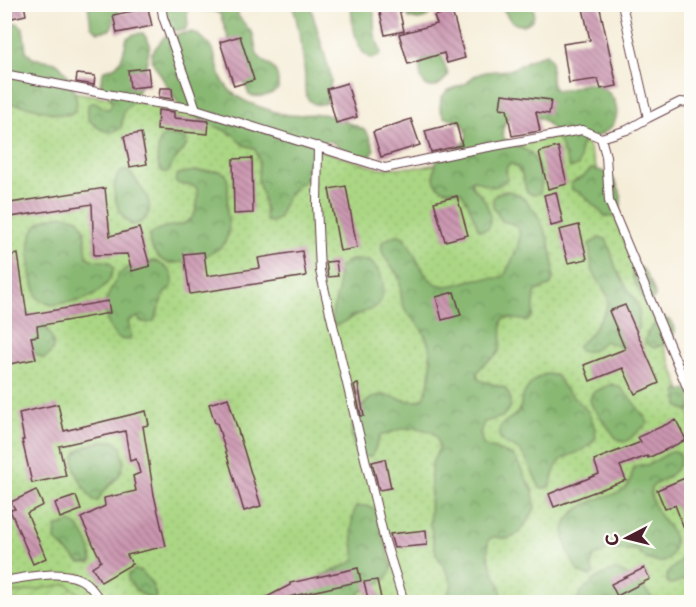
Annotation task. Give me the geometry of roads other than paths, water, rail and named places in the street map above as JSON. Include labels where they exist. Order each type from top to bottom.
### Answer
[{"type":"lane","points":[[162,4],[163,18],[196,109]]},
{"type":"lane","points":[[622,4],[648,118]]},
{"type":"lane","points":[[4,74],[142,102],[196,109],[385,168],[582,130],[601,138],[627,130],[680,102],[692,103]]},
{"type":"lane","points":[[601,138],[606,156],[609,201],[692,399]]},
{"type":"lane","points":[[318,146],[317,204],[320,271],[384,538],[404,603]]},
{"type":"lane","points":[[4,581],[37,576],[69,575],[87,583],[102,603]]}]
